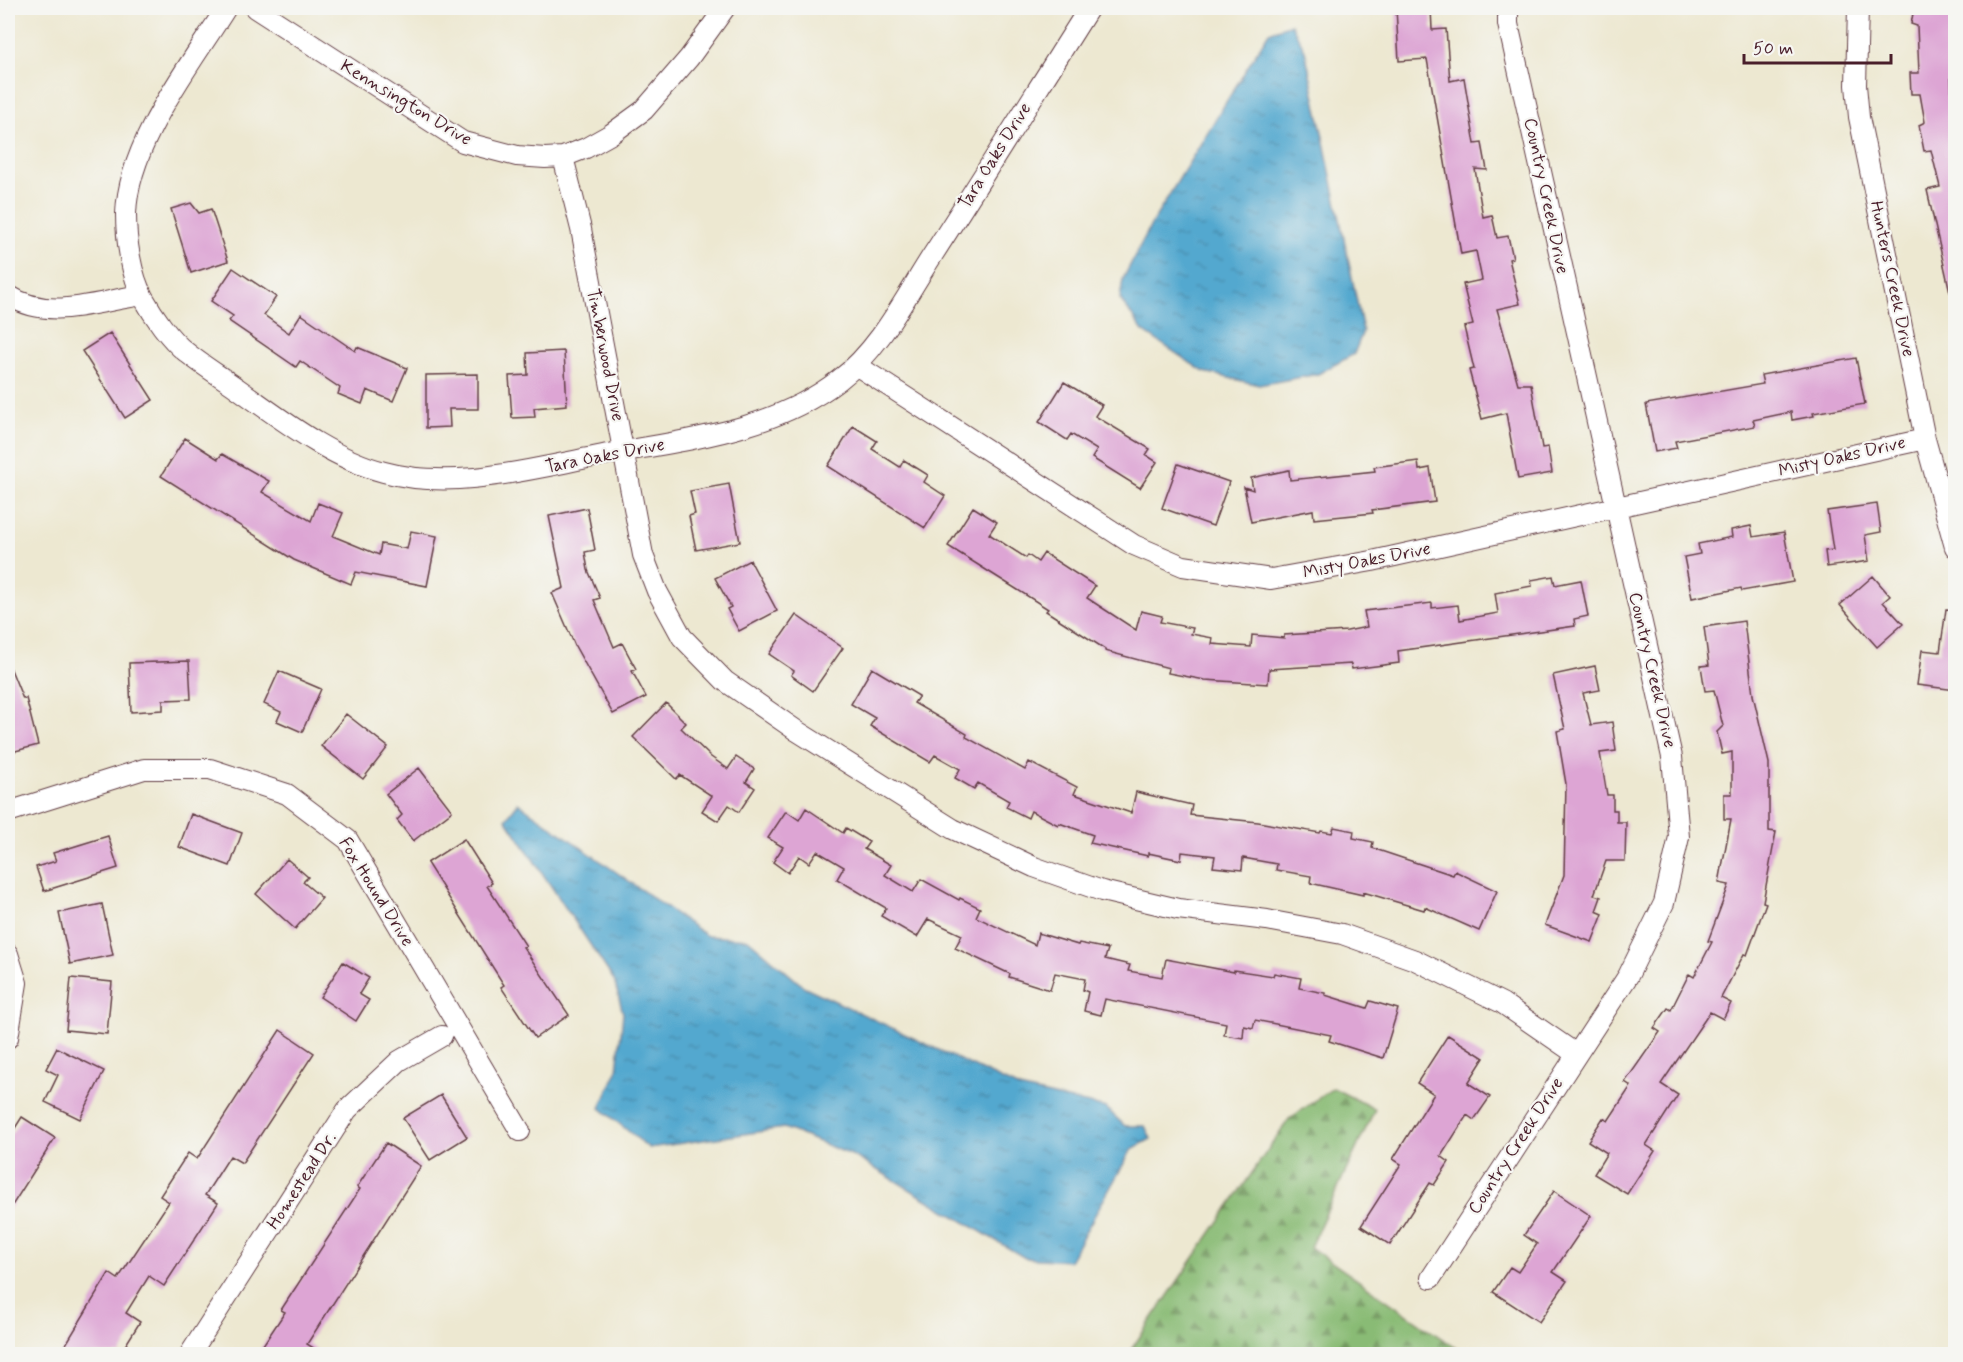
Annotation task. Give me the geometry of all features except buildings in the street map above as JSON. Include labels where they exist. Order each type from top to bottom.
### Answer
[{"type":"street","name":"Tara Oaks Drive","points":[[226,8],[149,131],[133,177],[126,212],[129,248],[142,295],[183,350],[266,409],[342,457],[385,472],[436,479],[528,471],[704,436],[773,417],[800,406],[840,380],[856,364],[904,299],[1089,8]]},
{"type":"street","name":"Kennsington Drive","points":[[255,8],[463,142],[517,156],[563,157],[611,134],[644,110],[689,58],[725,8]]},
{"type":"street","name":"Country Creek Drive","points":[[1431,1278],[1628,976],[1664,903],[1679,837],[1672,757],[1508,24],[1508,8]]},
{"type":"street","name":"Hunters Creek Drive","points":[[1858,8],[1855,34],[1859,117],[1925,439],[1955,547]]},
{"type":"street","name":"Timberwood Drive","points":[[563,157],[580,229],[643,555],[657,591],[682,637],[725,681],[836,757],[953,829],[1034,867],[1102,891],[1178,909],[1267,920],[1342,934],[1415,960],[1502,1003],[1576,1054]]},
{"type":"street","points":[[8,295],[17,302],[53,310],[142,295]]},
{"type":"street","name":"Misty Oaks Drive","points":[[856,364],[1134,545],[1183,566],[1211,572],[1271,579],[1372,561],[1925,439]]},
{"type":"street","name":"Fox Hound Drive","points":[[8,812],[144,770],[210,769],[287,794],[348,840],[520,1131]]},
{"type":"street","points":[[8,954],[17,983],[8,1038]]},
{"type":"street","name":"Homestead Dr.","points":[[190,1354],[347,1110],[399,1061],[442,1036]]},
{"type":"green space","points":[[1333,1088],[1375,1109],[1310,1247],[1464,1354],[1128,1354],[1289,1119]]},
{"type":"water","points":[[1291,24],[1305,50],[1363,331],[1354,354],[1318,374],[1259,385],[1204,372],[1143,331],[1120,299],[1123,279],[1152,223],[1269,32]]},
{"type":"water","points":[[518,803],[707,936],[748,939],[803,986],[1019,1088],[1106,1108],[1125,1126],[1145,1126],[1151,1139],[1132,1149],[1069,1261],[1025,1258],[854,1156],[784,1128],[649,1148],[600,1108],[617,1071],[623,1013],[614,980],[506,819]]}]
